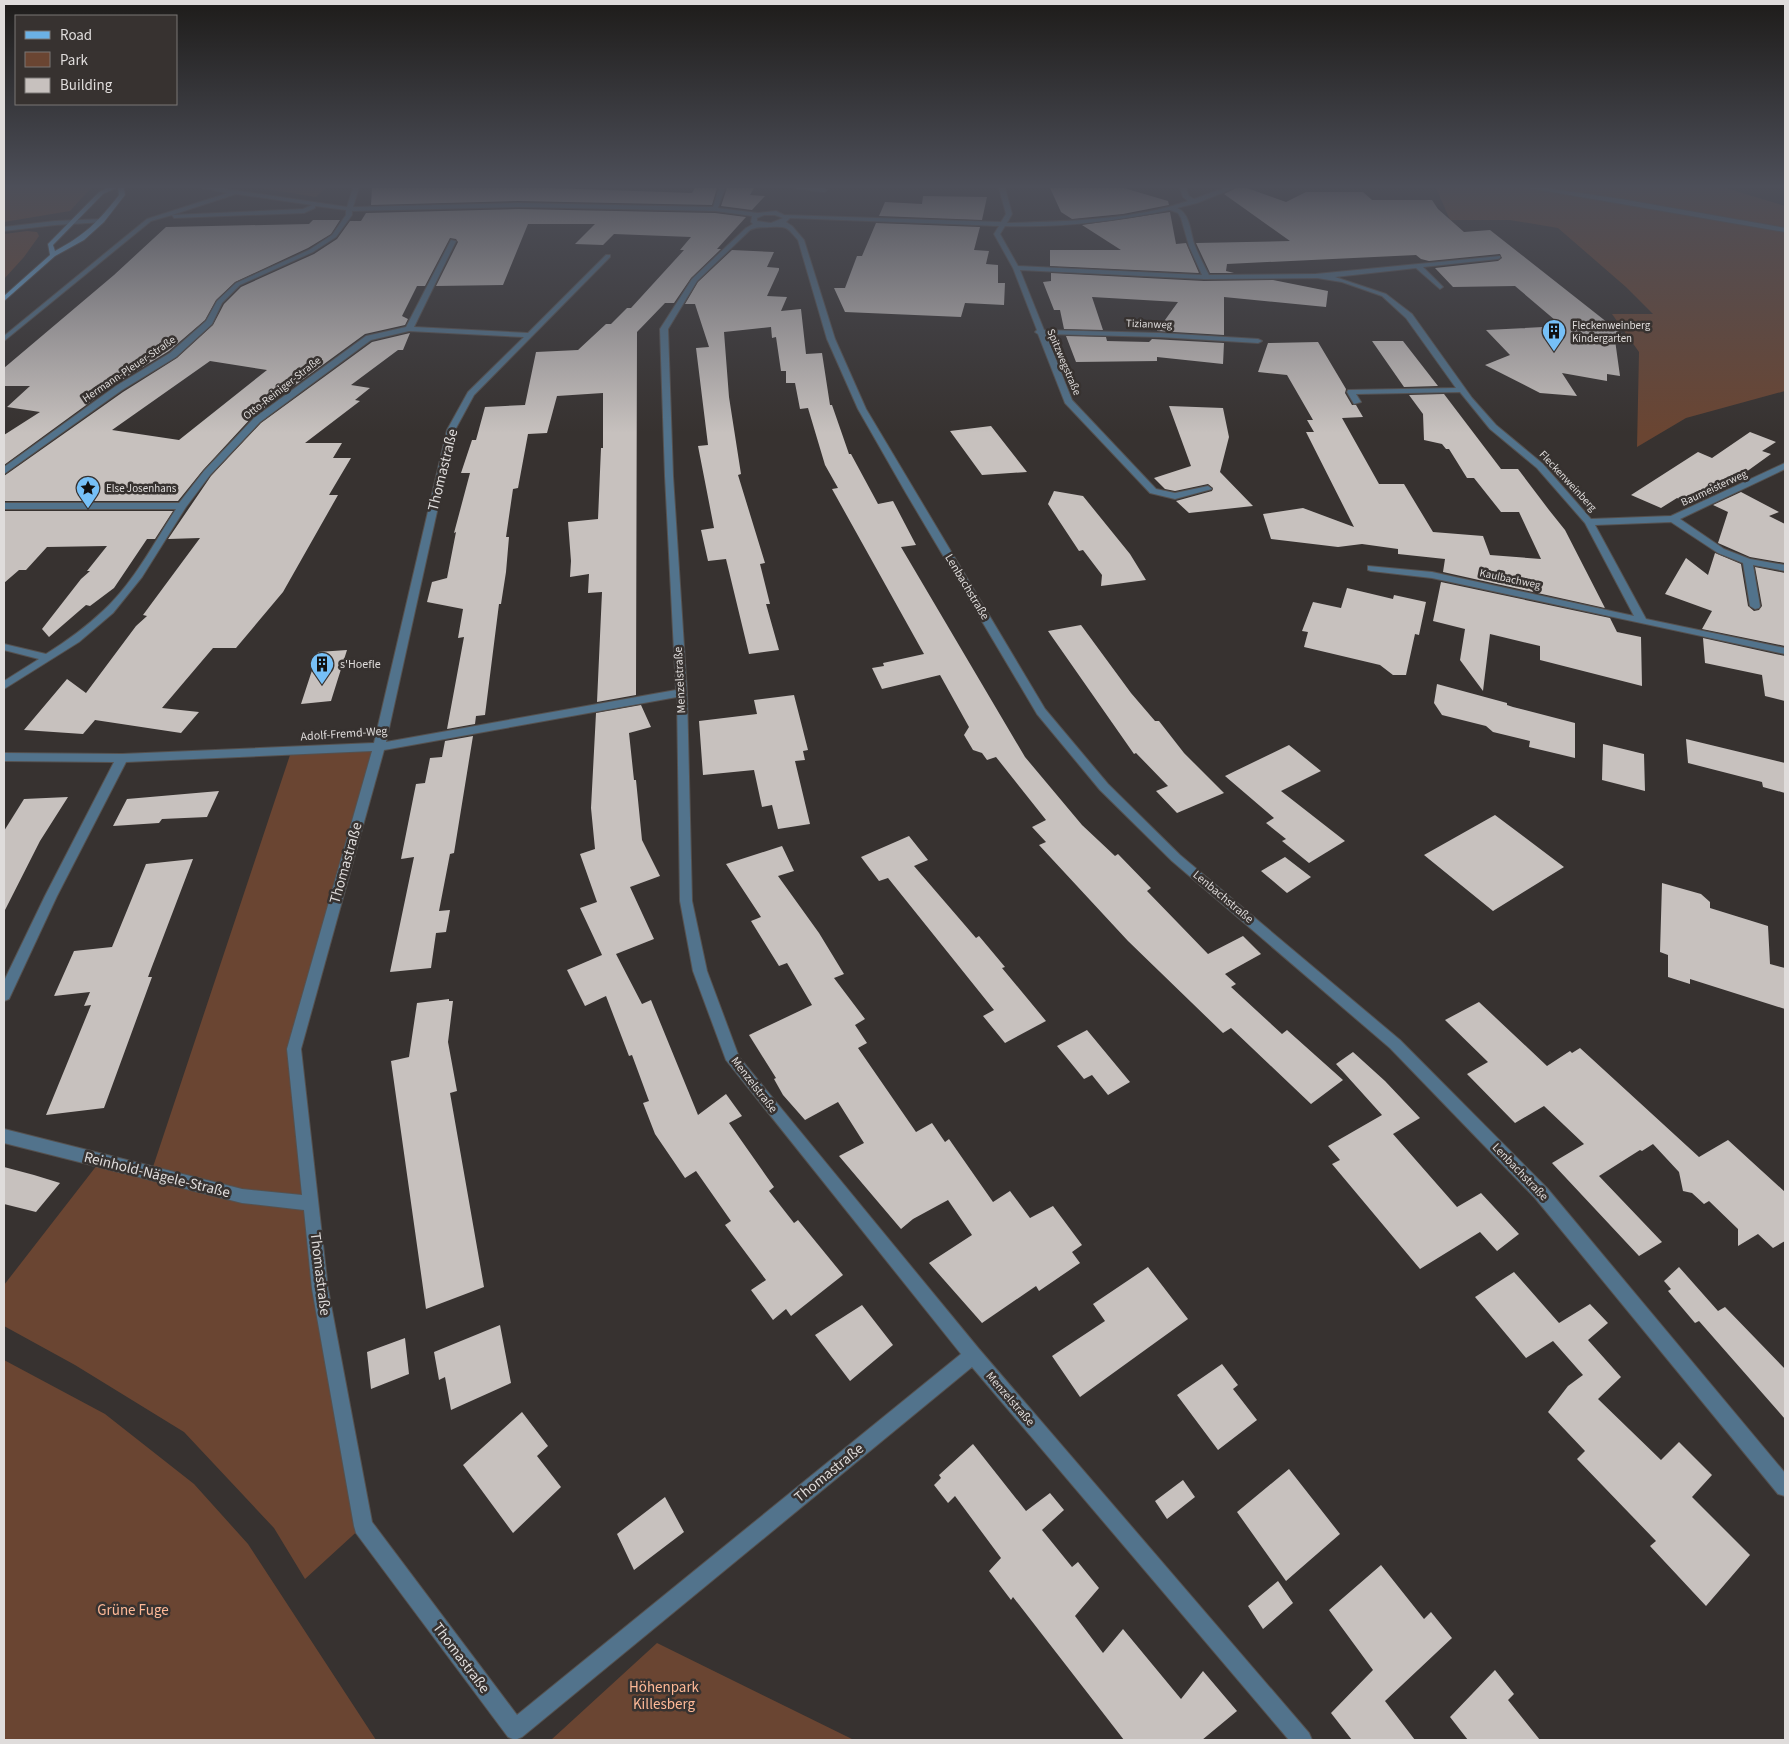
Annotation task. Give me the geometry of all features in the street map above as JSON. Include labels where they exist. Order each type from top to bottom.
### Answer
[{"type":"main road","points":[[4,299],[37,269]]},
{"type":"street","points":[[4,339],[87,269]]},
{"type":"street","name":"Hermann-Pleuer-Straße","points":[[4,471],[119,388],[172,355],[209,322],[219,302],[238,284],[270,269]]},
{"type":"street","points":[[409,329],[439,269]]},
{"type":"street","name":"Thomastraße","points":[[595,269],[471,394],[452,430],[378,747],[294,1049],[320,1289],[363,1526],[515,1730],[973,1355]]},
{"type":"street","name":"Menzelstraße","points":[[705,269],[694,280],[664,329],[669,476],[682,694],[686,901],[700,971],[732,1060],[973,1355],[1302,1740]]},
{"type":"street","name":"Lenbachstraße","points":[[809,269],[831,339],[862,408],[910,493],[1041,711],[1104,787],[1176,858],[1395,1044],[1541,1193],[1785,1488]]},
{"type":"street","name":"Spitzwegstraße","points":[[1016,269],[1039,332],[1068,401],[1153,490],[1175,496],[1208,489]]},
{"type":"street","name":"Fleckenweinberg","points":[[1049,269],[1206,276],[1318,276],[1377,269]]},
{"type":"street","points":[[1203,269],[1206,276]]},
{"type":"street","points":[[1421,269],[1440,287]]},
{"type":"street","name":"Fleckenweinberg","points":[[1318,276],[1344,280],[1367,288],[1384,295],[1398,304],[1409,316],[1462,390],[1493,427],[1540,466],[1589,522],[1642,621]]},
{"type":"street","name":"Otto-Reiniger-Straße","points":[[4,686],[88,630],[127,591],[146,566],[182,506],[225,452],[268,410],[369,338],[409,329],[529,335]]},
{"type":"street","name":"Tizianweg","points":[[1039,332],[1160,335],[1258,341]]},
{"type":"street","points":[[1357,402],[1352,392],[1462,390]]},
{"type":"street","name":"Baumeisterweg","points":[[1589,522],[1673,519],[1785,466]]},
{"type":"street","points":[[4,506],[182,506]]},
{"type":"street","points":[[1673,519],[1721,551],[1748,561],[1785,568]]},
{"type":"street","points":[[1748,561],[1755,606]]},
{"type":"street","name":"Kaulbachweg","points":[[1371,568],[1432,575],[1642,621]]},
{"type":"street","points":[[1642,621],[1785,651]]},
{"type":"street","points":[[4,648],[48,658]]},
{"type":"street","name":"Adolf-Fremd-Weg","points":[[4,758],[122,758],[378,747],[682,694]]},
{"type":"street","points":[[4,996],[51,896],[122,758]]},
{"type":"street","name":"Reinhold-Nägele-Straße","points":[[4,1136],[242,1196],[312,1204]]},
{"type":"green space","points":[[4,269],[13,269],[4,279]]},
{"type":"green space","points":[[1606,269],[1785,269],[1785,391],[1686,418],[1637,447],[1639,352],[1612,314],[1653,314]]},
{"type":"green space","points":[[379,747],[294,1049],[312,1204],[363,1526],[305,1579],[274,1528],[184,1432],[75,1365],[4,1326],[4,1285],[101,1160],[151,1173],[291,752]]},
{"type":"green space","name":"Grüne Fuge","points":[[4,1360],[105,1414],[194,1484],[248,1544],[376,1740],[4,1740]]},
{"type":"green space","name":"Höhenpark Killesberg","points":[[657,1643],[854,1740],[551,1740]]},
{"type":"building","points":[[120,269],[262,269],[235,282],[216,300],[205,320],[169,351],[115,384],[4,465],[4,435],[40,412],[7,407],[30,386],[4,386],[4,368]]},
{"type":"building","points":[[280,269],[434,269],[425,286],[417,286],[402,316],[408,319],[405,325],[365,334],[253,416],[203,470],[178,501],[4,501],[4,476],[123,392],[177,358],[213,325],[224,304],[241,287]],"holes":[[[210,361],[267,370],[179,440],[112,430]]]},
{"type":"building","points":[[444,269],[509,269],[503,285],[436,286]]},
{"type":"building","points":[[666,269],[700,269],[691,278],[674,303],[665,303],[637,332],[636,695],[597,702],[602,592],[588,593],[589,574],[570,577],[571,561],[568,522],[598,519],[601,448],[603,448],[603,393],[557,396],[547,433],[528,434],[518,488],[513,489],[506,537],[509,537],[506,572],[501,604],[499,604],[485,715],[476,716],[475,724],[447,729],[464,637],[458,638],[463,609],[427,602],[432,582],[447,578],[456,532],[454,533],[470,473],[461,473],[472,440],[476,440],[485,407],[525,405],[536,352],[578,350],[606,324],[611,324],[627,308],[631,308]]},
{"type":"building","points":[[711,269],[779,269],[767,296],[787,297],[781,311],[801,309],[806,354],[822,353],[830,405],[832,405],[849,454],[851,454],[878,504],[893,501],[916,545],[901,547],[1025,757],[1082,825],[1115,856],[1118,854],[1151,888],[1147,891],[1208,954],[1243,936],[1261,954],[1225,974],[1236,984],[1231,987],[1282,1034],[1287,1030],[1343,1080],[1311,1104],[1231,1028],[1223,1033],[1128,941],[1039,845],[1046,842],[1032,827],[1046,820],[996,757],[987,760],[982,753],[973,750],[964,735],[969,727],[940,675],[882,689],[872,668],[884,666],[883,663],[924,654],[832,489],[838,488],[825,465],[808,408],[800,409],[795,383],[786,383],[786,371],[781,371],[776,337],[772,338],[771,327],[724,332],[729,397],[741,474],[738,475],[765,563],[760,564],[770,604],[766,604],[779,650],[749,654],[726,559],[708,561],[701,530],[714,528],[698,446],[708,445],[696,348],[709,347],[695,304],[685,304],[698,282]]},
{"type":"building","points":[[852,269],[998,269],[998,283],[1005,283],[1004,305],[965,303],[961,317],[845,312],[834,288],[845,288]]},
{"type":"building","points":[[1122,269],[1197,269],[1199,273]]},
{"type":"building","points":[[1208,269],[1226,269],[1226,271],[1234,273],[1210,273]]},
{"type":"building","points":[[1436,269],[1540,269],[1622,334],[1612,338],[1615,340],[1620,376],[1607,374],[1607,381],[1562,373],[1577,396],[1540,393],[1485,365],[1510,355],[1486,330],[1562,326],[1515,286],[1453,287]]},
{"type":"building","points":[[1051,273],[1204,281],[1273,280],[1328,291],[1326,307],[1224,297],[1224,335],[1157,331],[1178,302],[1092,297],[1103,330],[1064,329],[1060,310],[1054,310],[1043,282],[1051,281]]},
{"type":"building","points":[[410,333],[403,350],[398,350],[351,385],[370,388],[355,400],[360,401],[305,443],[342,443],[333,458],[351,458],[329,495],[338,495],[283,592],[236,648],[213,648],[162,708],[199,712],[181,733],[95,720],[83,734],[24,730],[67,679],[86,693],[136,626],[147,616],[143,615],[200,538],[168,539],[211,476],[261,423],[372,342]]},
{"type":"building","points":[[1066,336],[1106,337],[1107,341],[1149,342],[1152,339],[1224,343],[1223,364],[1157,357],[1157,361],[1076,362]]},
{"type":"building","points":[[1372,341],[1403,341],[1438,386],[1404,387]]},
{"type":"building","points":[[1318,342],[1346,389],[1345,393],[1352,405],[1356,405],[1363,417],[1342,418],[1379,484],[1404,484],[1433,532],[1483,536],[1490,555],[1541,559],[1519,512],[1501,512],[1474,478],[1467,478],[1449,449],[1446,449],[1442,444],[1424,440],[1423,414],[1409,395],[1444,394],[1501,469],[1518,469],[1565,530],[1605,608],[1443,572],[1445,559],[1398,554],[1398,549],[1362,544],[1338,547],[1271,539],[1263,514],[1303,508],[1354,527],[1306,432],[1314,432],[1307,420],[1313,420],[1287,375],[1258,372],[1268,343]]},
{"type":"building","points":[[1169,406],[1223,408],[1229,437],[1220,472],[1253,506],[1189,513],[1176,501],[1212,491],[1213,488],[1208,484],[1175,491],[1165,489],[1154,478],[1191,466]]},
{"type":"building","points":[[991,426],[1027,472],[982,475],[950,431]]},
{"type":"building","points":[[1750,432],[1776,442],[1762,451],[1771,454],[1728,485],[1730,486],[1702,500],[1694,496],[1685,501],[1677,498],[1661,508],[1631,495],[1698,452],[1712,458]]},
{"type":"building","points":[[1054,491],[1083,496],[1130,554],[1146,580],[1101,586],[1102,575],[1083,550],[1079,551],[1048,504]]},
{"type":"building","points":[[1741,492],[1779,512],[1769,516],[1785,524],[1785,563],[1750,557],[1718,543],[1728,512],[1713,505]]},
{"type":"building","points":[[4,511],[173,511],[155,539],[147,539],[114,588],[90,606],[86,605],[49,637],[42,629],[81,579],[90,571],[87,571],[107,546],[47,547],[26,570],[19,570],[4,583]]},
{"type":"building","points":[[1715,553],[1741,564],[1748,606],[1754,611],[1759,610],[1762,606],[1755,567],[1785,573],[1785,646],[1702,629],[1712,611],[1665,594],[1686,558],[1708,575]]},
{"type":"building","points":[[1441,582],[1610,618],[1617,632],[1641,637],[1642,686],[1540,660],[1540,646],[1490,634],[1483,691],[1460,660],[1465,629],[1433,621]]},
{"type":"building","points":[[1347,588],[1393,599],[1394,595],[1426,602],[1419,635],[1415,634],[1406,675],[1393,675],[1380,665],[1304,647],[1308,632],[1302,631],[1313,602],[1341,608]]},
{"type":"building","points":[[1081,625],[1131,693],[1155,721],[1159,721],[1184,753],[1224,793],[1177,813],[1156,791],[1168,786],[1136,753],[1134,754],[1048,631]]},
{"type":"building","points":[[1703,638],[1785,656],[1785,701],[1765,696],[1762,675],[1705,663]]},
{"type":"building","name":"s'Hoefle","points":[[347,650],[331,701],[301,704],[318,652]]},
{"type":"building","points":[[1437,684],[1575,723],[1575,758],[1529,747],[1530,741],[1493,732],[1486,726],[1442,715],[1434,703]]},
{"type":"building","points":[[794,695],[808,750],[803,751],[805,760],[795,761],[810,824],[778,829],[772,805],[762,807],[754,770],[703,775],[699,721],[757,714],[754,700]]},
{"type":"building","points":[[641,705],[651,727],[629,733],[634,780],[636,780],[642,840],[660,876],[630,887],[654,939],[616,954],[642,1004],[651,1000],[698,1115],[726,1094],[742,1116],[729,1123],[774,1187],[769,1191],[794,1223],[798,1220],[843,1275],[791,1316],[786,1309],[773,1320],[751,1290],[766,1280],[725,1225],[731,1221],[696,1171],[685,1178],[655,1134],[643,1103],[649,1101],[632,1055],[629,1056],[606,996],[585,1006],[567,970],[602,955],[580,908],[597,902],[580,854],[595,849],[591,808],[596,713]]},
{"type":"building","points":[[473,736],[454,853],[450,854],[439,911],[450,910],[446,932],[436,933],[431,968],[390,972],[414,857],[401,859],[416,784],[425,783],[430,758],[442,757],[445,741]]},
{"type":"building","points":[[1686,739],[1785,763],[1785,793],[1763,787],[1762,782],[1688,763]]},
{"type":"building","points":[[1603,744],[1644,754],[1645,791],[1602,780]]},
{"type":"building","points":[[1289,745],[1321,771],[1281,791],[1345,841],[1309,863],[1282,841],[1286,839],[1266,823],[1274,818],[1225,776]]},
{"type":"building","points":[[219,791],[207,817],[162,819],[159,823],[113,826],[127,799]]},
{"type":"building","points":[[68,797],[40,841],[4,912],[4,831],[24,799]]},
{"type":"building","points":[[1495,815],[1564,867],[1493,911],[1424,855]]},
{"type":"building","points":[[909,836],[928,860],[914,866],[976,938],[979,936],[1005,967],[1002,968],[1046,1021],[1005,1043],[983,1016],[994,1010],[888,878],[879,881],[861,857]]},
{"type":"building","points":[[782,846],[794,871],[778,876],[819,933],[844,974],[834,978],[865,1019],[855,1025],[867,1043],[858,1048],[916,1132],[932,1123],[945,1142],[949,1139],[993,1202],[1010,1191],[1030,1218],[1053,1206],[1082,1245],[1072,1252],[1080,1263],[1039,1291],[1036,1286],[982,1323],[929,1263],[972,1235],[948,1200],[913,1219],[901,1229],[839,1156],[864,1143],[838,1102],[805,1120],[783,1095],[774,1079],[776,1078],[749,1035],[812,1005],[787,963],[779,966],[751,921],[761,917],[726,864]]},
{"type":"building","points":[[1285,857],[1311,877],[1287,893],[1261,871]]},
{"type":"building","points":[[193,859],[148,977],[152,977],[104,1108],[46,1115],[91,1005],[84,1006],[90,992],[54,996],[74,951],[112,947],[146,864]]},
{"type":"building","points":[[1662,883],[1701,894],[1710,902],[1710,908],[1768,926],[1770,964],[1785,968],[1785,1009],[1690,979],[1690,984],[1668,977],[1668,955],[1660,952]]},
{"type":"building","points":[[449,999],[449,1001],[453,1001],[448,1042],[457,1091],[450,1093],[484,1287],[426,1309],[391,1061],[409,1057],[417,1003]]},
{"type":"building","points":[[1479,1002],[1547,1066],[1570,1051],[1572,1053],[1580,1048],[1699,1157],[1728,1140],[1785,1192],[1785,1241],[1773,1248],[1758,1234],[1738,1246],[1738,1229],[1709,1201],[1704,1204],[1692,1193],[1683,1191],[1679,1172],[1653,1144],[1599,1176],[1662,1242],[1639,1256],[1552,1163],[1584,1144],[1544,1106],[1515,1123],[1467,1074],[1488,1062],[1445,1020]]},
{"type":"building","points":[[1087,1030],[1130,1082],[1108,1095],[1092,1075],[1084,1079],[1057,1046]]},
{"type":"building","points":[[1353,1052],[1385,1081],[1420,1118],[1393,1134],[1457,1207],[1481,1193],[1519,1234],[1497,1251],[1480,1232],[1420,1269],[1332,1164],[1340,1160],[1328,1146],[1382,1115],[1336,1064]]},
{"type":"building","points":[[4,1167],[60,1183],[36,1212],[4,1204]]},
{"type":"building","points":[[1148,1267],[1188,1319],[1080,1397],[1052,1356],[1105,1321],[1093,1304]]},
{"type":"building","points":[[1679,1267],[1718,1311],[1725,1307],[1785,1369],[1785,1419],[1699,1321],[1695,1323],[1668,1291],[1671,1289],[1664,1281]]},
{"type":"building","points":[[1514,1272],[1559,1323],[1590,1304],[1608,1323],[1588,1340],[1621,1377],[1598,1399],[1661,1460],[1679,1442],[1712,1475],[1692,1497],[1750,1555],[1706,1606],[1650,1546],[1656,1541],[1577,1459],[1585,1451],[1548,1412],[1568,1386],[1583,1375],[1553,1341],[1526,1358],[1475,1297]]},
{"type":"building","points":[[862,1305],[893,1345],[850,1381],[815,1335]]},
{"type":"building","points":[[500,1325],[511,1383],[451,1410],[445,1377],[439,1380],[434,1352]]},
{"type":"building","points":[[405,1338],[409,1374],[371,1389],[367,1352]]},
{"type":"building","points":[[1222,1364],[1238,1385],[1233,1389],[1257,1420],[1218,1450],[1177,1395]]},
{"type":"building","points":[[522,1412],[548,1446],[537,1456],[561,1487],[513,1533],[463,1465]]},
{"type":"building","points":[[973,1444],[1026,1511],[1050,1493],[1064,1510],[1042,1530],[1072,1567],[1078,1562],[1099,1588],[1075,1616],[1103,1653],[1123,1629],[1181,1699],[1203,1671],[1237,1711],[1202,1740],[1124,1740],[1013,1597],[1011,1600],[989,1571],[1001,1558],[955,1496],[948,1503],[934,1485],[941,1478],[939,1475]]},
{"type":"building","points":[[1289,1469],[1340,1534],[1286,1581],[1237,1512]]},
{"type":"building","points":[[1183,1480],[1195,1497],[1167,1519],[1155,1501]]},
{"type":"building","points":[[665,1497],[684,1532],[634,1570],[617,1534]]},
{"type":"building","points":[[1381,1565],[1424,1619],[1431,1612],[1452,1638],[1385,1701],[1415,1740],[1352,1740],[1331,1713],[1373,1670],[1329,1610]]},
{"type":"building","points":[[1278,1581],[1293,1603],[1263,1629],[1248,1606]]},
{"type":"building","points":[[1495,1670],[1514,1694],[1508,1700],[1540,1740],[1468,1740],[1450,1717]]},
{"type":"place","name":"Fleckenweinberg Kindergarten","points":[[1554,352]]},
{"type":"place","name":"Else Josenhans","points":[[88,509]]},
{"type":"place","name":"s'Hoefle","points":[[322,685]]}]
